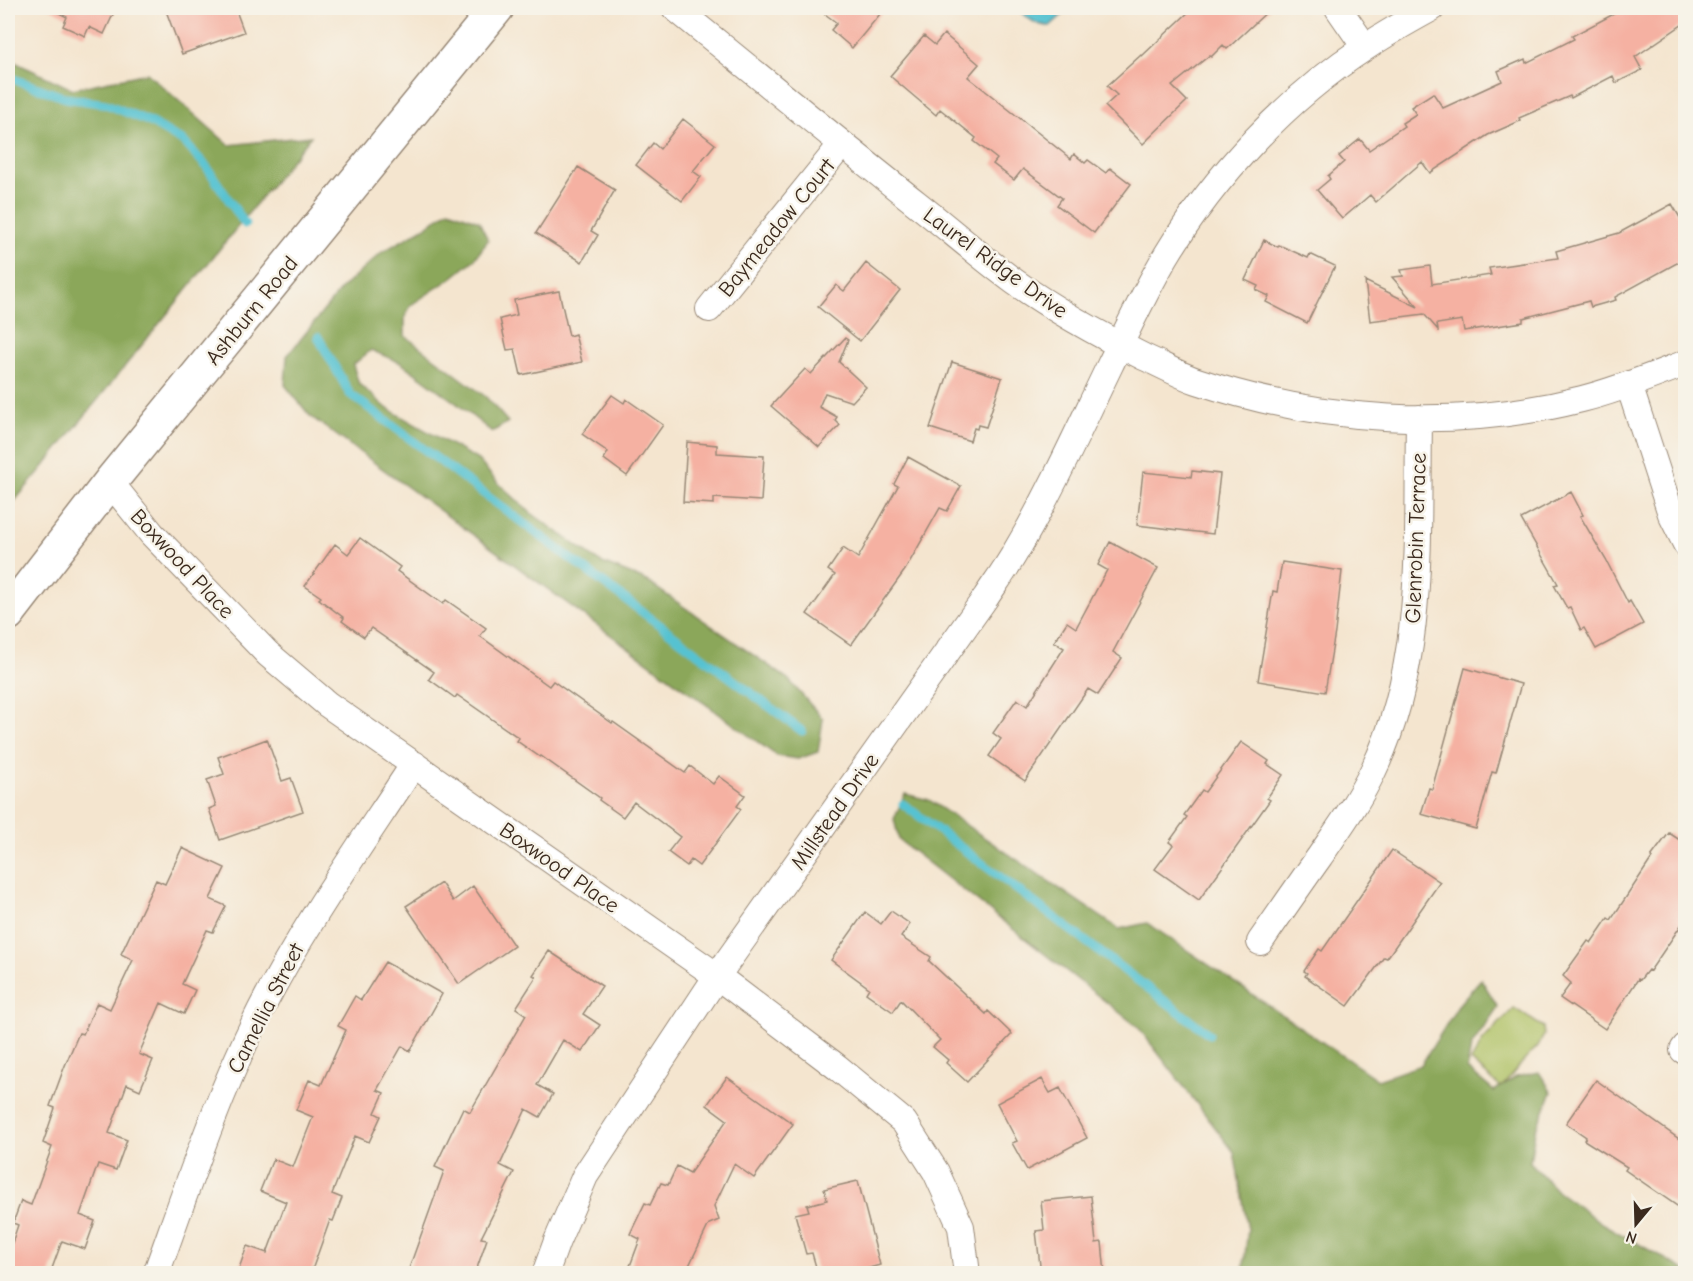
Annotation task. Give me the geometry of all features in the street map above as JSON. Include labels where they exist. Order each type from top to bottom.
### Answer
[{"type":"street","name":"Ashburn Road","points":[[8,614],[110,482],[497,8]]},
{"type":"street","name":"Laurel Ridge Drive","points":[[675,8],[1015,281],[1066,316],[1120,345],[1195,380],[1270,402],[1347,415],[1419,418],[1489,415],[1535,409],[1582,399],[1629,385],[1686,363]]},
{"type":"street","points":[[1338,8],[1365,47]]},
{"type":"street","name":"Millstead Drive","points":[[545,1274],[585,1176],[717,976],[1016,552],[1046,497],[1147,290],[1191,218],[1251,144],[1286,110],[1324,77],[1365,47],[1432,8]]},
{"type":"street","name":"Baymeadow Court","points":[[709,309],[842,144]]},
{"type":"street","points":[[1629,385],[1671,514],[1686,543]]},
{"type":"street","name":"Glenrobin Terrace","points":[[1260,942],[1352,810],[1374,770],[1390,728],[1405,676],[1413,612],[1418,557],[1419,418]]},
{"type":"street","name":"Boxwood Place","points":[[110,482],[152,534],[268,654],[327,704],[717,976],[837,1067],[904,1122],[936,1172],[960,1227],[967,1274]]},
{"type":"street","name":"Camellia Street","points":[[156,1274],[217,1106],[260,1012],[305,929],[414,764]]},
{"type":"street","points":[[1686,1046],[1683,1050],[1686,1052]]},
{"type":"green space","points":[[8,59],[72,89],[147,73],[229,145],[311,136],[8,509]]},
{"type":"green space","points":[[449,210],[479,221],[488,240],[475,259],[411,305],[405,317],[405,336],[486,397],[508,422],[492,432],[401,363],[371,350],[353,365],[359,384],[388,409],[478,460],[497,482],[531,513],[600,562],[645,580],[788,679],[823,719],[818,752],[798,759],[777,756],[310,416],[285,385],[287,356],[342,288],[382,252],[424,228]]},
{"type":"green space","points":[[905,794],[929,800],[1119,929],[1147,923],[1378,1080],[1421,1065],[1460,1003],[1481,979],[1498,1007],[1471,1046],[1467,1069],[1494,1091],[1516,1077],[1539,1072],[1552,1092],[1535,1131],[1530,1162],[1558,1192],[1603,1224],[1685,1270],[1685,1273],[1243,1273],[1248,1229],[1234,1152],[1138,1027],[899,840],[894,819]]},
{"type":"green space","points":[[1514,1008],[1543,1027],[1544,1035],[1538,1046],[1501,1088],[1471,1061],[1483,1040]]},
{"type":"water","points":[[1016,8],[1070,8],[1050,26],[1045,26],[1036,23]]},
{"type":"building","points":[[49,8],[116,8],[104,34],[89,27],[85,36],[63,26],[67,17]]},
{"type":"building","points":[[165,8],[235,8],[244,32],[182,54]]},
{"type":"building","points":[[817,8],[885,8],[852,48],[831,30],[837,23]]},
{"type":"building","points":[[1193,8],[1271,8],[1227,49],[1223,45],[1211,57],[1210,55],[1172,86],[1187,101],[1143,144],[1105,106],[1117,95],[1107,86]]},
{"type":"building","points":[[1625,8],[1686,8],[1686,22],[1635,57],[1642,70],[1616,83],[1613,76],[1571,98],[1570,96],[1519,118],[1520,121],[1488,135],[1430,173],[1422,162],[1376,202],[1370,195],[1342,219],[1317,190],[1344,162],[1339,156],[1360,139],[1369,150],[1404,126],[1402,123],[1416,114],[1411,107],[1433,93],[1443,108],[1502,81],[1498,71],[1525,59],[1526,63],[1574,39],[1572,36]]},
{"type":"building","points":[[944,34],[979,64],[968,77],[1071,159],[1074,154],[1085,163],[1088,160],[1106,173],[1110,168],[1131,184],[1094,233],[1057,205],[1062,198],[1023,169],[1014,180],[993,164],[997,159],[974,141],[976,138],[940,109],[936,115],[890,76],[924,36],[935,45]]},
{"type":"building","points":[[683,119],[715,144],[693,171],[701,177],[682,201],[636,165],[653,143],[660,149]]},
{"type":"building","points":[[578,167],[615,190],[591,231],[598,235],[582,262],[536,233]]},
{"type":"building","points":[[1672,204],[1686,228],[1686,258],[1615,297],[1616,300],[1591,307],[1589,301],[1523,318],[1523,322],[1464,331],[1462,320],[1437,324],[1438,330],[1424,314],[1370,321],[1365,281],[1418,307],[1392,277],[1403,276],[1401,270],[1430,266],[1432,284],[1491,275],[1489,268],[1558,258],[1556,251],[1619,233]]},
{"type":"building","points":[[1264,240],[1308,258],[1310,254],[1335,266],[1307,323],[1266,302],[1269,296],[1256,290],[1258,286],[1245,280]]},
{"type":"building","points":[[866,263],[900,290],[860,341],[818,307],[836,285],[844,291]]},
{"type":"building","points":[[559,291],[569,336],[575,334],[582,362],[521,375],[515,349],[507,350],[500,319],[517,315],[514,300]]},
{"type":"building","points":[[845,338],[848,340],[839,362],[866,387],[852,402],[825,393],[819,407],[837,417],[835,420],[840,425],[819,447],[771,406],[805,369],[811,374]]},
{"type":"building","points":[[952,362],[1002,378],[986,427],[978,425],[977,429],[974,428],[970,441],[930,428]]},
{"type":"building","points":[[612,395],[624,403],[626,399],[663,425],[627,476],[604,459],[608,452],[582,434]]},
{"type":"building","points":[[687,442],[717,445],[717,453],[764,456],[761,501],[714,498],[714,504],[683,502]]},
{"type":"building","points":[[908,457],[961,486],[947,511],[940,508],[905,570],[851,645],[807,614],[835,575],[828,570],[843,548],[858,558],[898,486],[894,484]]},
{"type":"building","points":[[1192,471],[1220,474],[1213,534],[1137,525],[1143,472],[1191,477]]},
{"type":"building","points":[[1571,492],[1583,515],[1580,516],[1628,603],[1630,601],[1643,624],[1596,649],[1584,628],[1581,630],[1570,607],[1567,608],[1554,585],[1558,584],[1521,519]]},
{"type":"building","points":[[360,538],[400,567],[397,571],[443,604],[446,600],[486,628],[480,636],[549,686],[553,681],[685,773],[690,766],[713,784],[719,776],[745,795],[737,806],[741,809],[699,866],[691,860],[687,866],[668,852],[680,837],[634,802],[623,817],[599,800],[600,798],[517,741],[519,738],[457,695],[455,698],[429,679],[434,672],[371,628],[364,637],[342,621],[344,618],[305,586],[335,544],[348,554]]},
{"type":"building","points":[[1110,542],[1158,568],[1113,652],[1122,658],[1098,695],[1088,689],[1025,781],[989,756],[1001,739],[993,733],[1017,699],[1027,706],[1064,648],[1054,642],[1067,622],[1076,628],[1107,570],[1098,565]]},
{"type":"building","points":[[1282,562],[1342,571],[1325,692],[1258,681],[1273,591],[1277,592]]},
{"type":"building","points":[[1465,668],[1521,684],[1496,773],[1492,772],[1476,829],[1421,814],[1429,788],[1432,789]]},
{"type":"building","points":[[267,739],[282,781],[291,778],[303,811],[220,840],[209,809],[216,806],[207,780],[224,774],[218,757]]},
{"type":"building","points":[[1241,742],[1269,761],[1267,764],[1283,775],[1267,798],[1270,800],[1199,900],[1155,869],[1173,845],[1169,842],[1187,817],[1184,815],[1202,790],[1205,792]]},
{"type":"building","points":[[1669,833],[1686,844],[1686,918],[1650,971],[1648,970],[1640,980],[1638,979],[1605,1029],[1560,998],[1571,983],[1563,976],[1588,941],[1591,943],[1608,918],[1611,920]]},
{"type":"building","points":[[182,848],[225,868],[210,899],[226,906],[213,932],[207,930],[182,984],[195,990],[184,1014],[161,1003],[139,1054],[153,1060],[140,1090],[127,1084],[109,1133],[127,1140],[116,1170],[98,1164],[80,1215],[95,1221],[85,1249],[62,1241],[50,1274],[8,1274],[8,1255],[18,1225],[13,1223],[21,1201],[31,1205],[52,1147],[43,1143],[55,1108],[50,1106],[64,1068],[79,1033],[83,1034],[97,1003],[110,1009],[133,960],[121,954],[156,880],[165,884]]},
{"type":"building","points":[[1392,850],[1440,882],[1387,958],[1384,957],[1348,1006],[1305,976],[1307,973],[1304,971],[1319,949],[1322,951]]},
{"type":"building","points":[[441,883],[453,901],[473,886],[514,946],[459,984],[406,906]]},
{"type":"building","points":[[891,911],[910,924],[901,937],[931,957],[929,961],[986,1014],[988,1011],[1012,1034],[967,1082],[946,1063],[948,1060],[933,1047],[940,1040],[901,1000],[893,1012],[866,993],[869,988],[831,960],[865,912],[881,924]]},
{"type":"building","points":[[549,951],[602,986],[583,1014],[600,1025],[582,1052],[563,1040],[537,1085],[553,1094],[540,1117],[526,1109],[500,1165],[514,1172],[481,1238],[487,1239],[475,1274],[407,1274],[444,1171],[435,1167],[463,1108],[470,1112],[526,1015],[516,1008],[536,977],[533,975]]},
{"type":"building","points":[[385,962],[442,994],[410,1051],[402,1046],[377,1090],[384,1093],[375,1113],[381,1116],[369,1142],[355,1136],[332,1194],[342,1198],[333,1221],[330,1220],[312,1270],[315,1274],[237,1274],[247,1246],[267,1253],[286,1202],[260,1191],[273,1159],[293,1167],[313,1117],[296,1110],[309,1080],[321,1085],[346,1030],[338,1026],[355,996],[361,1000]]},
{"type":"building","points":[[727,1077],[793,1124],[754,1178],[734,1164],[714,1206],[719,1220],[709,1224],[685,1274],[627,1274],[640,1239],[630,1234],[645,1203],[650,1205],[661,1183],[668,1185],[677,1166],[690,1173],[727,1120],[707,1105]]},
{"type":"building","points":[[1042,1079],[1050,1093],[1060,1088],[1087,1138],[1027,1170],[1012,1143],[1017,1141],[997,1103]]},
{"type":"building","points":[[1596,1080],[1686,1144],[1686,1212],[1625,1170],[1627,1167],[1584,1140],[1586,1137],[1566,1123]]},
{"type":"building","points":[[858,1181],[880,1265],[848,1274],[818,1274],[812,1253],[806,1254],[795,1214],[809,1211],[807,1205],[827,1200],[824,1189]]},
{"type":"building","points":[[1091,1196],[1096,1243],[1102,1242],[1105,1274],[1041,1274],[1036,1231],[1044,1230],[1041,1201]]},
{"type":"waterway","points":[[8,77],[66,98],[106,104],[150,122],[184,142],[206,166],[245,224]]},
{"type":"waterway","points":[[318,337],[350,394],[802,731]]},
{"type":"waterway","points":[[903,804],[1209,1034]]}]
